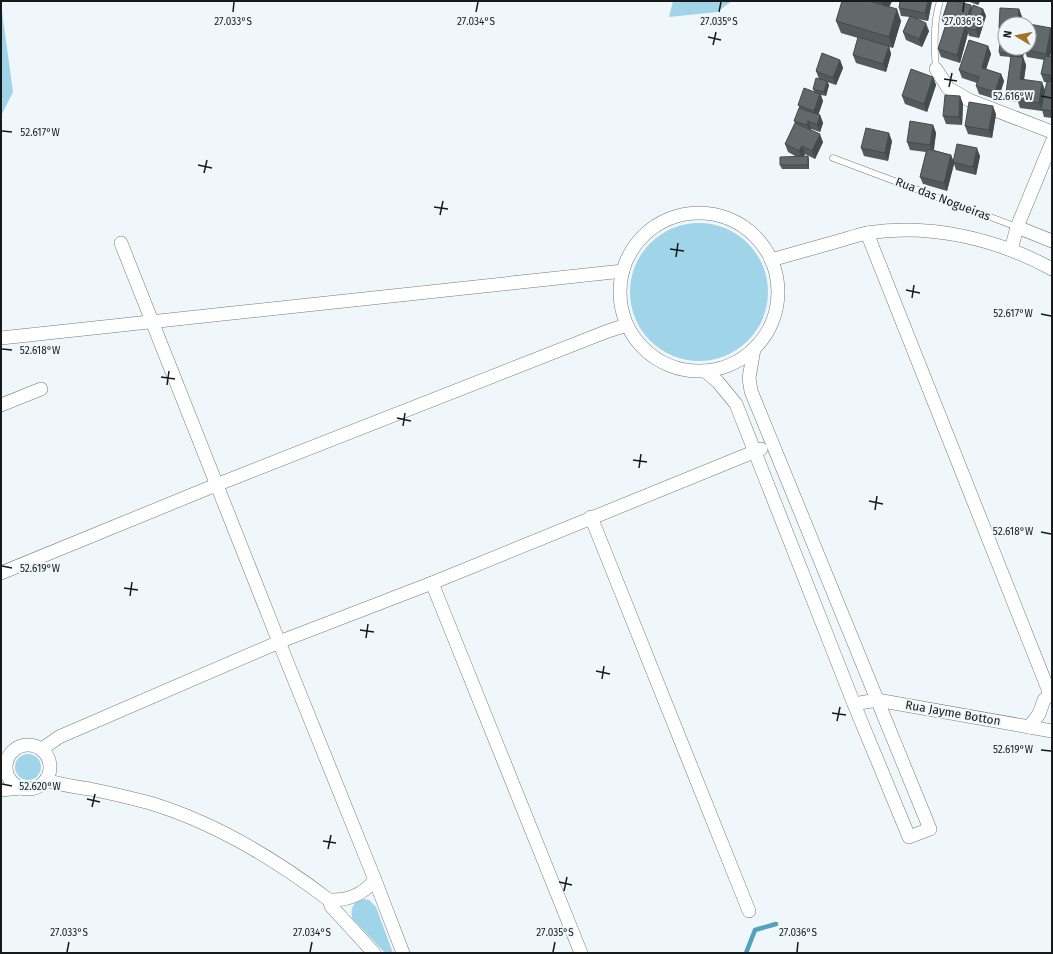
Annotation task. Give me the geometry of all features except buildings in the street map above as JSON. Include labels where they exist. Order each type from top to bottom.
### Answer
[{"type":"street","points":[[936,69],[948,88],[969,100],[1052,132]]},
{"type":"street","points":[[1011,250],[1017,227],[1052,142]]},
{"type":"street","points":[[693,213],[707,213],[733,221],[745,228],[755,237],[771,260],[778,286],[775,314],[763,339],[744,358],[732,365],[705,372],[678,369],[653,357],[638,343],[627,325],[622,312],[620,285],[628,258],[635,246],[654,227],[673,218],[693,213]]},
{"type":"street","name":"Rua das Nogueiras","points":[[1017,227],[1052,242]]},
{"type":"street","points":[[771,260],[867,233],[917,231],[967,237],[1011,250],[1052,269]]},
{"type":"street","points":[[867,233],[1051,694],[1044,700],[1039,714],[1029,727]]},
{"type":"street","points":[[121,243],[151,322],[403,953]]},
{"type":"street","points":[[1,338],[623,271]]},
{"type":"street","points":[[1,573],[216,485],[608,331],[627,325]]},
{"type":"street","points":[[705,372],[718,382],[736,404],[854,704],[909,837],[930,829],[772,446],[751,391],[749,378],[754,349]]},
{"type":"street","points":[[1,405],[41,389]]},
{"type":"street","points":[[42,749],[59,737],[279,642],[432,583],[754,451],[772,446]]},
{"type":"street","points":[[591,517],[749,911]]},
{"type":"street","points":[[432,583],[581,953]]},
{"type":"street","name":"Rua Jayme Botton","points":[[854,704],[876,700],[1052,731]]},
{"type":"street","points":[[1,790],[34,788],[41,785],[46,780],[51,767],[47,754],[42,749],[29,744],[22,745],[6,753],[8,759],[7,773],[10,779],[21,788]]},
{"type":"street","points":[[46,780],[60,785],[150,803],[206,824],[232,836],[282,866],[328,900],[331,906],[374,953]]},
{"type":"street","points":[[328,900],[341,900],[353,897],[365,890],[375,880]]},
{"type":"lane","points":[[936,69],[934,48],[937,12],[940,1]]},
{"type":"lane","name":"Rua das Nogueiras","points":[[833,158],[1017,227]]},
{"type":"shaded area","points":[[673,1],[732,1],[717,12],[669,17]]},
{"type":"shaded area","points":[[1,4],[13,92],[1,116]]},
{"type":"shaded area","points":[[706,223],[732,231],[743,238],[753,248],[763,266],[767,278],[767,306],[760,325],[753,336],[743,346],[732,353],[713,360],[692,361],[666,353],[655,346],[645,336],[638,325],[631,306],[630,285],[638,259],[645,248],[655,238],[666,231],[685,224]]},
{"type":"shaded area","points":[[28,754],[37,758],[41,767],[37,776],[28,780],[19,776],[15,767],[19,758]]},
{"type":"shaded area","points":[[364,899],[369,900],[376,907],[393,953],[385,953],[352,918],[352,908],[355,903]]},
{"type":"waterway","points":[[746,953],[755,930],[776,924]]}]
